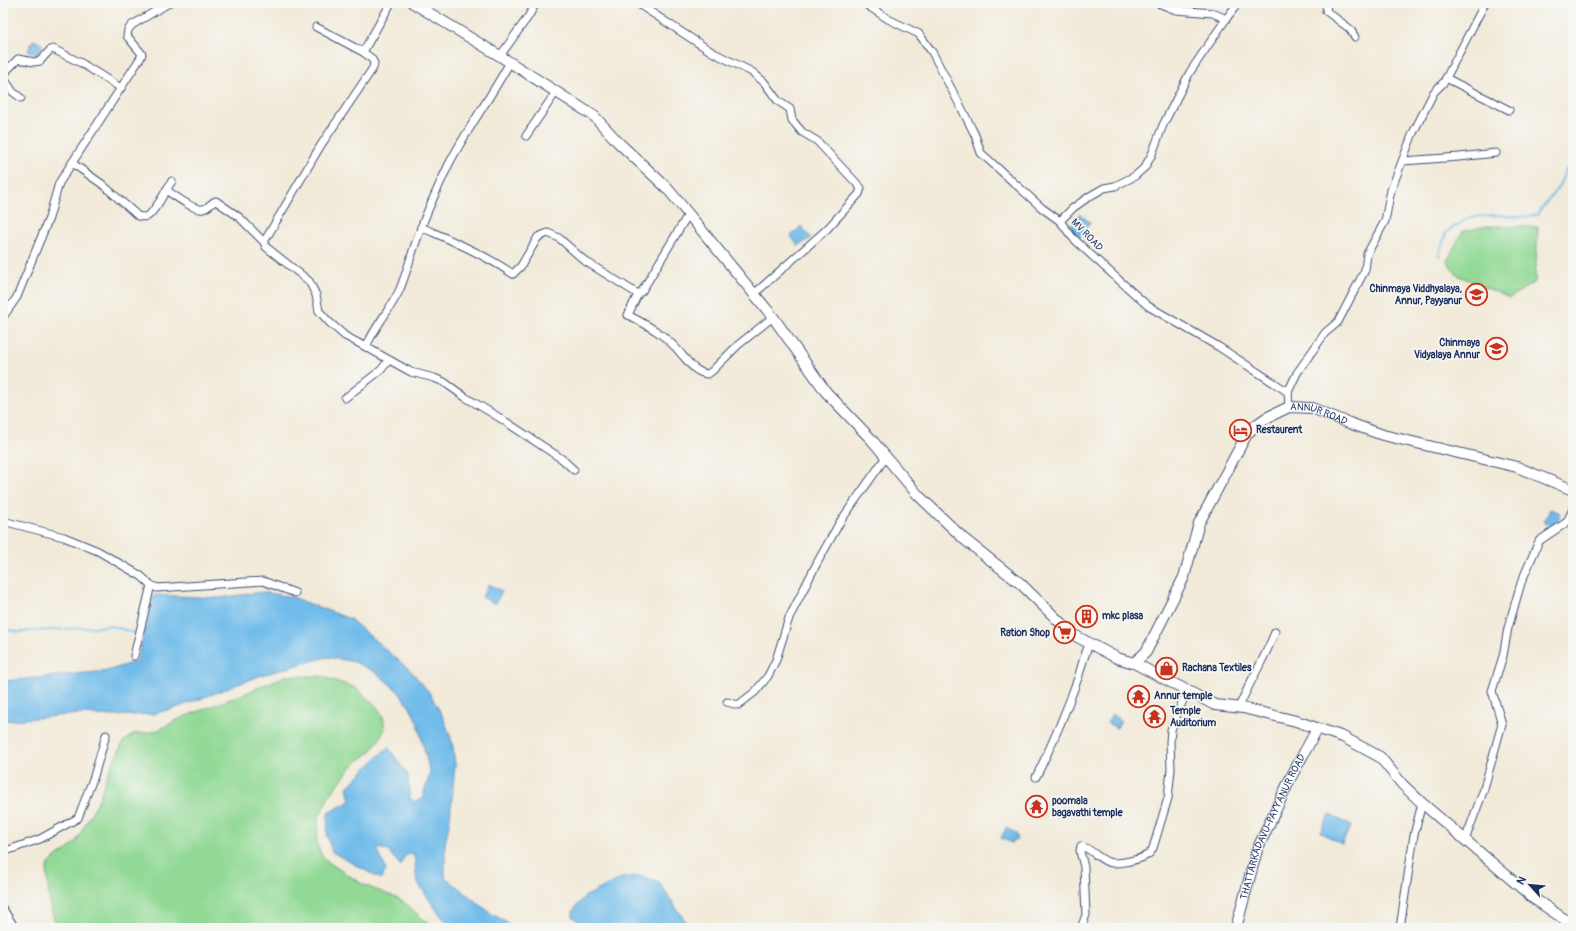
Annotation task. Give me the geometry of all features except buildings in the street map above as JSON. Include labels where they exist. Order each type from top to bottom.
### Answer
[{"type":"main road","points":[[413,3],[510,62],[594,116],[619,143],[667,188],[689,213],[773,317],[826,392],[886,457],[918,495],[964,538],[1021,584],[1072,634],[1117,658],[1134,663],[1215,704],[1239,707],[1296,721],[1343,737],[1380,757],[1402,784],[1422,803],[1533,898],[1573,925]]},
{"type":"main road","name":"ANNUR ROAD","points":[[1134,663],[1146,652],[1184,577],[1199,523],[1247,434],[1266,418],[1289,407],[1312,408],[1383,435],[1518,467],[1573,490]]},
{"type":"main road","name":"THATTARKADAVU-PAYYANUR ROAD","points":[[1236,928],[1257,850],[1291,777],[1317,729]]},
{"type":"street","points":[[3,317],[17,297],[24,283],[49,218],[59,183],[142,54],[127,36],[128,30],[132,25],[169,3]]},
{"type":"street","points":[[363,52],[391,3]]},
{"type":"street","points":[[500,56],[528,17],[536,3]]},
{"type":"street","points":[[637,3],[712,52],[752,72],[764,82],[778,101],[790,109],[792,120],[802,132],[817,142],[861,188],[860,194],[827,229],[754,294]]},
{"type":"street","points":[[864,3],[888,19],[919,34],[932,52],[964,113],[981,153],[1042,208],[1060,221]]},
{"type":"street","points":[[1158,3],[1176,10],[1213,13],[1226,19]]},
{"type":"street","name":"MV ROAD","points":[[1238,3],[1190,72],[1163,125],[1152,154],[1145,166],[1135,176],[1114,186],[1104,188],[1090,196],[1073,208],[1060,221],[1072,236],[1090,254],[1148,306],[1219,347],[1288,392]]},
{"type":"street","points":[[1326,3],[1326,11],[1350,29],[1355,38]]},
{"type":"street","points":[[1289,407],[1288,392],[1297,373],[1325,333],[1338,322],[1365,270],[1367,254],[1385,222],[1391,190],[1413,133],[1434,92],[1446,78],[1485,3]]},
{"type":"street","points":[[264,242],[314,156],[373,68],[374,64],[371,58],[363,52],[316,27]]},
{"type":"street","points":[[21,98],[13,92],[3,77],[8,69],[18,59],[34,62],[40,61],[50,50],[54,49],[81,63],[121,88]]},
{"type":"street","points":[[366,346],[372,332],[399,290],[434,194],[450,162],[482,107],[496,88],[510,62]]},
{"type":"street","points":[[1446,78],[1509,110]]},
{"type":"street","points":[[526,136],[556,92]]},
{"type":"street","points":[[1402,161],[1459,157],[1496,152]]},
{"type":"street","points":[[72,163],[102,184],[138,216],[147,216],[172,181]]},
{"type":"street","points":[[166,190],[193,207],[201,210],[207,208],[212,202],[216,201],[239,217],[264,242],[266,247],[309,280],[316,295],[319,311],[345,336],[366,346],[411,372],[444,382],[562,459],[574,470]]},
{"type":"street","points":[[689,213],[642,291],[638,294],[628,315],[657,330],[672,343],[694,368],[704,374],[708,374],[712,371],[748,336],[773,317]]},
{"type":"street","points":[[421,227],[474,251],[513,274],[521,266],[538,237],[548,233],[559,238],[585,261],[638,294]]},
{"type":"street","points":[[344,398],[382,370],[389,360]]},
{"type":"street","points":[[727,702],[738,705],[755,692],[768,676],[776,660],[789,618],[816,562],[840,522],[886,457]]},
{"type":"street","points":[[1465,840],[1483,792],[1502,724],[1492,691],[1503,656],[1508,628],[1520,583],[1539,541],[1567,522],[1573,509]]},
{"type":"street","points":[[3,521],[64,537],[98,551],[141,576],[157,588],[263,581],[295,593]]},
{"type":"street","points":[[134,656],[151,585]]},
{"type":"street","points":[[1239,707],[1246,690],[1269,648],[1275,632]]},
{"type":"street","points":[[1036,777],[1058,728],[1090,643]]},
{"type":"street","points":[[1081,928],[1086,915],[1084,868],[1080,851],[1081,846],[1094,852],[1101,859],[1110,863],[1134,860],[1144,857],[1148,855],[1153,848],[1168,798],[1171,776],[1170,742],[1172,730],[1175,719],[1188,691]]},
{"type":"street","points":[[3,852],[40,839],[78,818],[94,776],[106,736]]},
{"type":"street","points":[[1400,928],[1414,835],[1422,803]]},
{"type":"street","points":[[3,909],[16,928]]},
{"type":"green space","points":[[1485,226],[1538,227],[1535,282],[1509,298],[1457,275],[1447,261],[1462,232]]},
{"type":"green space","points":[[285,676],[321,676],[356,688],[376,706],[383,716],[385,729],[379,740],[371,751],[352,766],[329,796],[318,819],[317,844],[322,856],[331,864],[362,884],[396,898],[406,904],[433,928],[58,928],[50,905],[47,866],[76,842],[99,799],[107,776],[123,742],[134,734],[158,730],[181,718]]},
{"type":"water","points":[[33,40],[42,44],[38,55],[28,51]]},
{"type":"water","points":[[1079,214],[1090,222],[1079,238],[1068,230]]},
{"type":"water","points":[[801,226],[811,238],[798,246],[791,236]]},
{"type":"water","points":[[1550,509],[1561,513],[1555,527],[1544,523]]},
{"type":"water","points":[[489,584],[502,591],[495,604],[482,597]]},
{"type":"water","points":[[262,592],[292,597],[350,619],[411,671],[429,692],[443,717],[450,735],[455,765],[450,819],[445,844],[445,877],[488,911],[515,928],[452,928],[438,912],[417,882],[414,854],[410,853],[403,858],[401,866],[387,850],[377,848],[386,870],[381,879],[332,852],[327,836],[328,813],[350,801],[347,787],[388,747],[408,775],[410,799],[417,802],[423,796],[430,773],[418,724],[411,709],[398,691],[375,672],[355,662],[327,657],[262,675],[179,707],[153,714],[114,716],[79,714],[3,721],[3,681],[107,671],[137,661],[154,595],[219,598]]},
{"type":"water","points":[[1112,714],[1121,720],[1117,728],[1107,723]]},
{"type":"water","points":[[1330,814],[1351,826],[1342,844],[1320,832]]},
{"type":"water","points":[[1006,828],[1017,834],[1016,836],[1018,837],[1016,841],[1013,840],[1012,843],[1001,838]]},
{"type":"water","points":[[639,876],[658,881],[690,928],[587,928],[573,917],[573,911],[584,897],[622,878]]},
{"type":"waterway","points":[[1439,256],[1446,232],[1471,217],[1496,215],[1520,217],[1537,215],[1559,186],[1567,168],[1573,163]]},
{"type":"waterway","points":[[3,629],[19,632],[111,626],[146,636]]},
{"type":"place","name":"Chinmaya Viddhyalaya, Annur, Payyanur","points":[[1477,295]]},
{"type":"place","name":"Chinmaya Vidyalaya Annur","points":[[1496,349]]},
{"type":"place","name":"Restaurent","points":[[1240,430]]},
{"type":"place","name":"mkc plasa","points":[[1086,616]]},
{"type":"place","name":"Ration Shop","points":[[1065,633]]},
{"type":"place","name":"Rachana Textiles","points":[[1166,668]]},
{"type":"place","name":"Annur temple","points":[[1139,696]]},
{"type":"place","name":"Temple Auditorium","points":[[1154,717]]},
{"type":"place","name":"poomala bagavathi temple","points":[[1036,807]]}]
